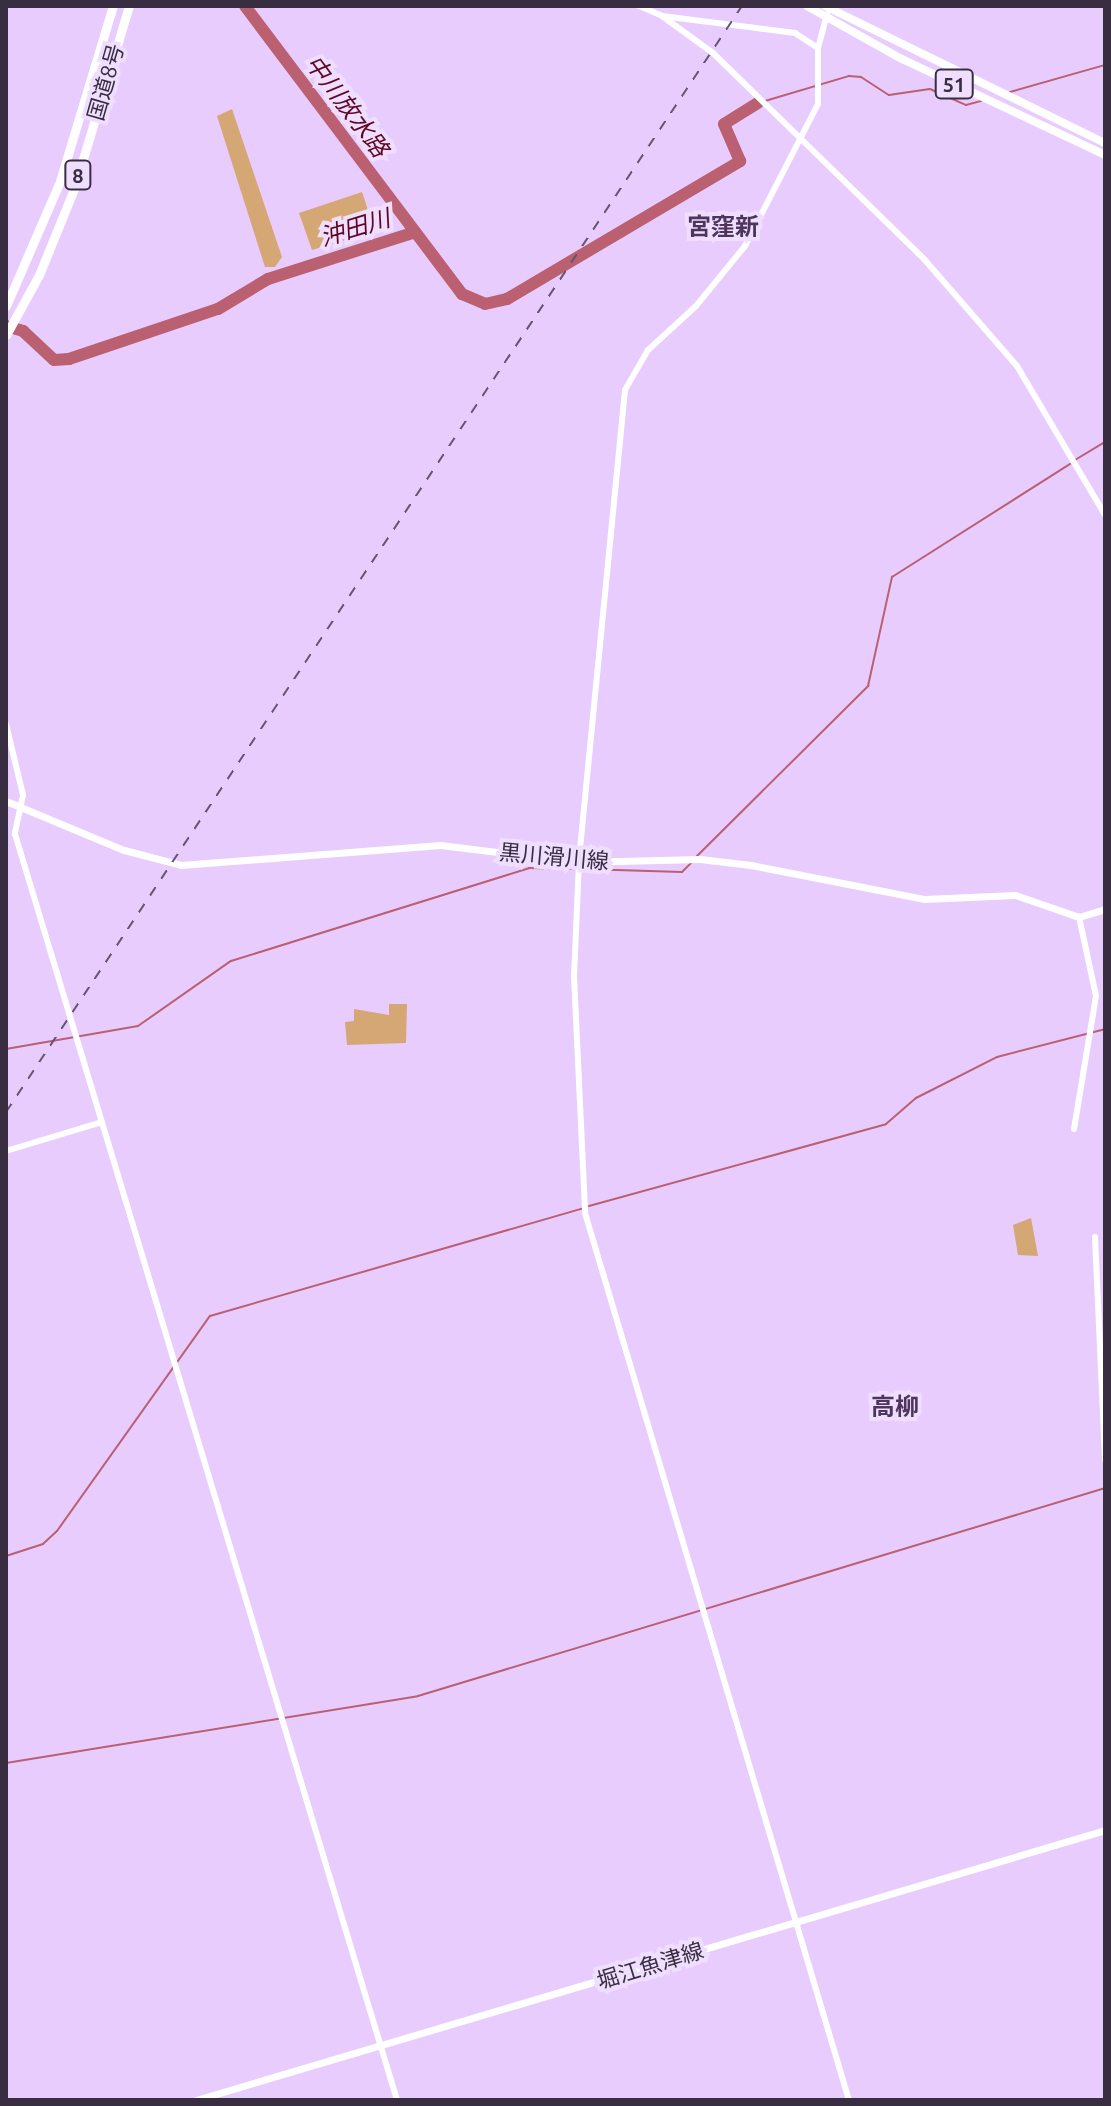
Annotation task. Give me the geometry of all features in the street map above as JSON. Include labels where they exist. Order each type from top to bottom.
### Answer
[{"type":"highway","name":"国道8号","points":[[6,306],[60,181],[113,6]]},
{"type":"highway","name":"国道8号","points":[[6,335],[39,275],[74,189],[129,6]]},
{"type":"main road","name":"51","points":[[807,6],[826,9],[1105,143]]},
{"type":"main road","name":"51","points":[[826,9],[902,59],[1105,155]]},
{"type":"main road","name":"黒川滑川線","points":[[6,801],[124,850],[181,865],[440,845],[579,862],[700,859],[751,865],[925,899],[1015,895],[1079,917]]},
{"type":"main road","points":[[1079,917],[1105,909]]},
{"type":"main road","name":"堀江魚津線","points":[[196,2100],[1105,1830]]},
{"type":"street","points":[[639,6],[662,16],[713,53],[924,259],[1017,366],[1105,515]]},
{"type":"street","points":[[826,9],[818,48],[820,90],[802,138],[728,271],[648,350],[625,390],[579,862],[574,976],[585,1213],[849,2100]]},
{"type":"street","points":[[662,16],[795,33],[818,48]]},
{"type":"street","points":[[6,724],[23,795],[15,834],[397,2100]]},
{"type":"street","points":[[1074,1129],[1096,996],[1079,917]]},
{"type":"street","points":[[6,1151],[102,1122]]},
{"type":"street","points":[[1095,1237],[1105,1460]]},
{"type":"shaded area","points":[[232,109],[282,257],[275,267],[265,267],[217,116]]},
{"type":"shaded area","points":[[362,192],[375,231],[312,250],[299,213]]},
{"type":"shaded area","points":[[389,1004],[407,1004],[406,1043],[347,1045],[345,1022],[354,1021],[354,1009],[389,1015]]},
{"type":"shaded area","points":[[1031,1218],[1038,1256],[1018,1255],[1013,1225]]},
{"type":"waterway","name":"沖田川","points":[[245,6],[462,294],[485,304],[507,299],[740,161],[724,124],[758,103]]},
{"type":"waterway","points":[[1010,92],[1105,65]]},
{"type":"waterway","points":[[765,101],[849,76],[861,77],[889,95],[930,89],[966,105],[981,101]]},
{"type":"waterway","name":"沖田川","points":[[6,326],[23,331],[54,360],[69,359],[218,309],[268,279],[415,232]]},
{"type":"waterway","points":[[1075,460],[1105,442]]},
{"type":"waterway","points":[[696,857],[868,686],[892,577],[1070,464]]},
{"type":"waterway","points":[[583,869],[682,872],[692,862]]},
{"type":"waterway","points":[[6,1049],[138,1026],[231,961],[529,868],[576,869]]},
{"type":"waterway","points":[[589,1206],[886,1124],[916,1098],[997,1057],[1105,1029]]},
{"type":"waterway","points":[[6,1556],[43,1544],[57,1531],[210,1316],[583,1208]]},
{"type":"waterway","points":[[6,1763],[418,1696],[1105,1488]]},
{"type":"railway","points":[[6,1112],[742,6]]},
{"type":"district","name":"宮窪新","points":[[723,227]]},
{"type":"district","name":"高柳","points":[[895,1407]]},
{"type":"water label","name":"中川放水路","points":[[347,106]]}]
